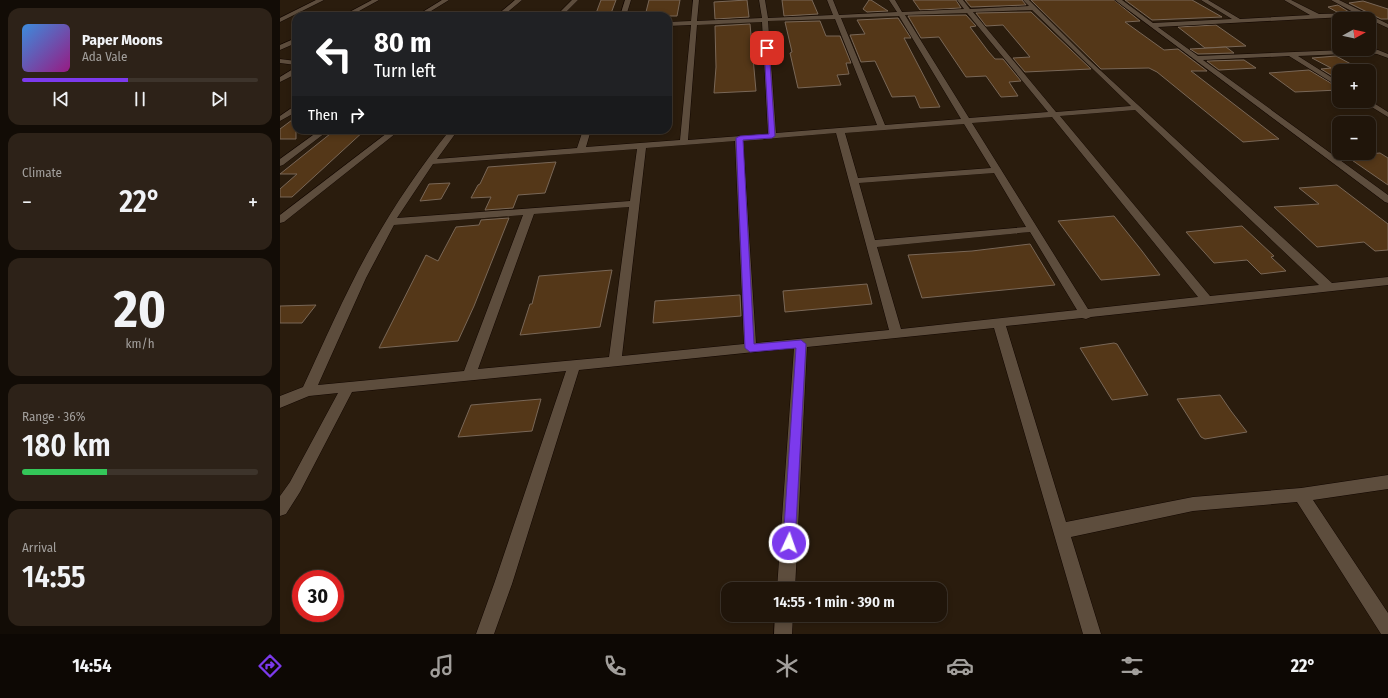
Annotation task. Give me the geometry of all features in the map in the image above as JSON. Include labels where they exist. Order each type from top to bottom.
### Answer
[{"type":"street","points":[[296,12],[321,0]]},
{"type":"street","points":[[353,12],[376,0]]},
{"type":"street","points":[[426,12],[446,0]]},
{"type":"street","points":[[504,12],[519,0]]},
{"type":"street","points":[[563,12],[575,0]]},
{"type":"street","points":[[624,12],[628,0]]},
{"type":"street","points":[[684,142],[696,0]]},
{"type":"street","points":[[762,0],[765,19],[772,136]]},
{"type":"street","points":[[830,0],[882,127]]},
{"type":"street","points":[[892,0],[1086,315]]},
{"type":"street","points":[[960,0],[1207,301]]},
{"type":"street","points":[[1026,0],[1137,108],[1329,287]]},
{"type":"street","points":[[1118,0],[1388,200]]},
{"type":"street","points":[[1204,0],[1238,20]]},
{"type":"street","points":[[1286,0],[1318,16]]},
{"type":"street","points":[[1334,0],[1359,12]]},
{"type":"street","points":[[672,24],[1033,8]]},
{"type":"street","points":[[280,20],[292,14]]},
{"type":"street","points":[[1151,25],[1332,15]]},
{"type":"street","points":[[1376,20],[1388,26]]},
{"type":"street","points":[[280,48],[292,42]]},
{"type":"street","points":[[1195,58],[1368,51],[1378,52],[1388,56]]},
{"type":"street","points":[[1290,54],[1332,81]]},
{"type":"street","points":[[280,61],[292,62]]},
{"type":"street","points":[[280,80],[292,73]]},
{"type":"street","points":[[1376,107],[1388,115]]},
{"type":"street","points":[[429,162],[1137,108]]},
{"type":"street","points":[[280,119],[292,112]]},
{"type":"street","points":[[840,131],[896,334]]},
{"type":"street","points":[[280,163],[320,134]]},
{"type":"street","points":[[280,220],[391,134]]},
{"type":"street","points":[[308,391],[368,262],[390,222],[429,162],[451,134]]},
{"type":"street","points":[[581,150],[586,134]]},
{"type":"street","points":[[740,138],[750,348]]},
{"type":"street","points":[[615,361],[642,146]]},
{"type":"street","points":[[854,181],[996,170]]},
{"type":"street","points":[[390,222],[634,204]]},
{"type":"street","points":[[469,376],[530,211]]},
{"type":"street","points":[[871,244],[1033,230]]},
{"type":"street","points":[[280,402],[308,391],[999,324],[1388,281]]},
{"type":"street","points":[[999,324],[1092,634]]},
{"type":"street","points":[[786,582],[801,344]]},
{"type":"street","points":[[485,634],[503,584],[574,365]]},
{"type":"street","points":[[280,509],[294,487],[348,388]]},
{"type":"street","points":[[1060,531],[1193,504],[1301,495],[1388,482]]},
{"type":"street","points":[[1301,495],[1388,629]]},
{"type":"street","points":[[783,634],[784,622]]},
{"type":"building","points":[[601,0],[616,0],[612,12],[596,12]]},
{"type":"building","points":[[649,0],[680,0],[677,16],[672,16],[672,12],[646,12]]},
{"type":"building","points":[[747,0],[749,17],[715,19],[714,2]]},
{"type":"building","points":[[782,0],[812,0],[818,14],[784,16]]},
{"type":"building","points":[[869,0],[888,11],[867,12],[863,9]]},
{"type":"building","points":[[913,0],[956,0],[961,8],[920,10]]},
{"type":"building","points":[[965,0],[1022,0],[1026,5],[971,7]]},
{"type":"building","points":[[1031,0],[1114,0],[1140,21],[1125,22],[1164,50],[1178,49],[1207,71],[1191,71],[1279,139],[1243,142],[1157,72],[1149,68],[1101,69]]},
{"type":"building","points":[[1125,0],[1192,0],[1222,17],[1152,20]]},
{"type":"building","points":[[1363,1],[1388,9],[1388,19],[1381,19],[1376,16],[1376,12],[1367,12],[1349,3]]},
{"type":"building","points":[[1338,5],[1349,12],[1337,12],[1328,7]]},
{"type":"building","points":[[1031,12],[1091,69],[1025,72],[1013,58],[1030,57],[1003,25],[986,26],[976,13]]},
{"type":"building","points":[[966,15],[976,26],[970,27],[988,51],[995,59],[1003,59],[1021,81],[1009,82],[1018,96],[1001,97],[986,76],[966,77],[939,37],[921,38],[908,16]]},
{"type":"building","points":[[898,18],[911,38],[904,38],[940,107],[920,108],[915,96],[892,97],[875,61],[861,62],[850,35],[865,34],[857,20]]},
{"type":"building","points":[[820,21],[826,36],[840,36],[851,63],[846,63],[849,74],[837,75],[841,85],[798,88],[785,22]]},
{"type":"building","points":[[750,24],[756,91],[714,93],[716,67],[715,26]]},
{"type":"building","points":[[1216,25],[1246,46],[1205,48],[1178,27]]},
{"type":"building","points":[[1226,47],[1234,53],[1198,54],[1190,49]]},
{"type":"building","points":[[1336,56],[1351,64],[1332,64],[1332,76],[1321,69],[1331,68],[1312,58]]},
{"type":"building","points":[[1244,60],[1256,68],[1219,70],[1207,61]]},
{"type":"building","points":[[1309,70],[1332,84],[1332,90],[1295,92],[1269,73]]},
{"type":"building","points":[[292,120],[292,134],[296,134],[296,139],[280,139],[280,129]]},
{"type":"building","points":[[330,134],[361,134],[292,197],[280,197],[280,189],[297,174],[280,174]]},
{"type":"building","points":[[1376,153],[1380,153],[1388,158],[1388,185],[1352,160],[1376,160]]},
{"type":"building","points":[[556,162],[545,193],[518,195],[513,208],[485,210],[491,197],[471,198],[488,167]]},
{"type":"building","points":[[450,183],[441,199],[420,201],[429,184]]},
{"type":"building","points":[[1337,185],[1388,224],[1388,250],[1375,251],[1364,242],[1317,247],[1274,207],[1319,204],[1299,188]]},
{"type":"building","points":[[1114,216],[1160,275],[1101,280],[1058,221]]},
{"type":"building","points":[[509,218],[474,306],[458,341],[379,348],[426,255],[438,261],[456,227],[479,225],[481,220]]},
{"type":"building","points":[[1242,226],[1274,256],[1271,257],[1286,271],[1261,274],[1247,260],[1214,263],[1186,232]]},
{"type":"building","points":[[1030,244],[1055,285],[922,298],[908,255],[972,251]]},
{"type":"building","points":[[612,270],[600,327],[520,335],[530,304],[532,304],[539,276]]},
{"type":"building","points":[[867,284],[872,304],[785,312],[783,291]]},
{"type":"building","points":[[740,295],[741,316],[653,323],[655,301]]},
{"type":"building","points":[[316,305],[302,323],[280,323],[280,306]]},
{"type":"building","points":[[1114,343],[1117,344],[1148,395],[1112,400],[1080,348]]},
{"type":"building","points":[[1220,395],[1247,432],[1205,439],[1201,437],[1177,399]]},
{"type":"building","points":[[541,399],[532,431],[458,437],[471,405]]},
{"type":"route","points":[[767,48],[772,136],[740,138],[750,348],[801,344],[789,543]]}]
